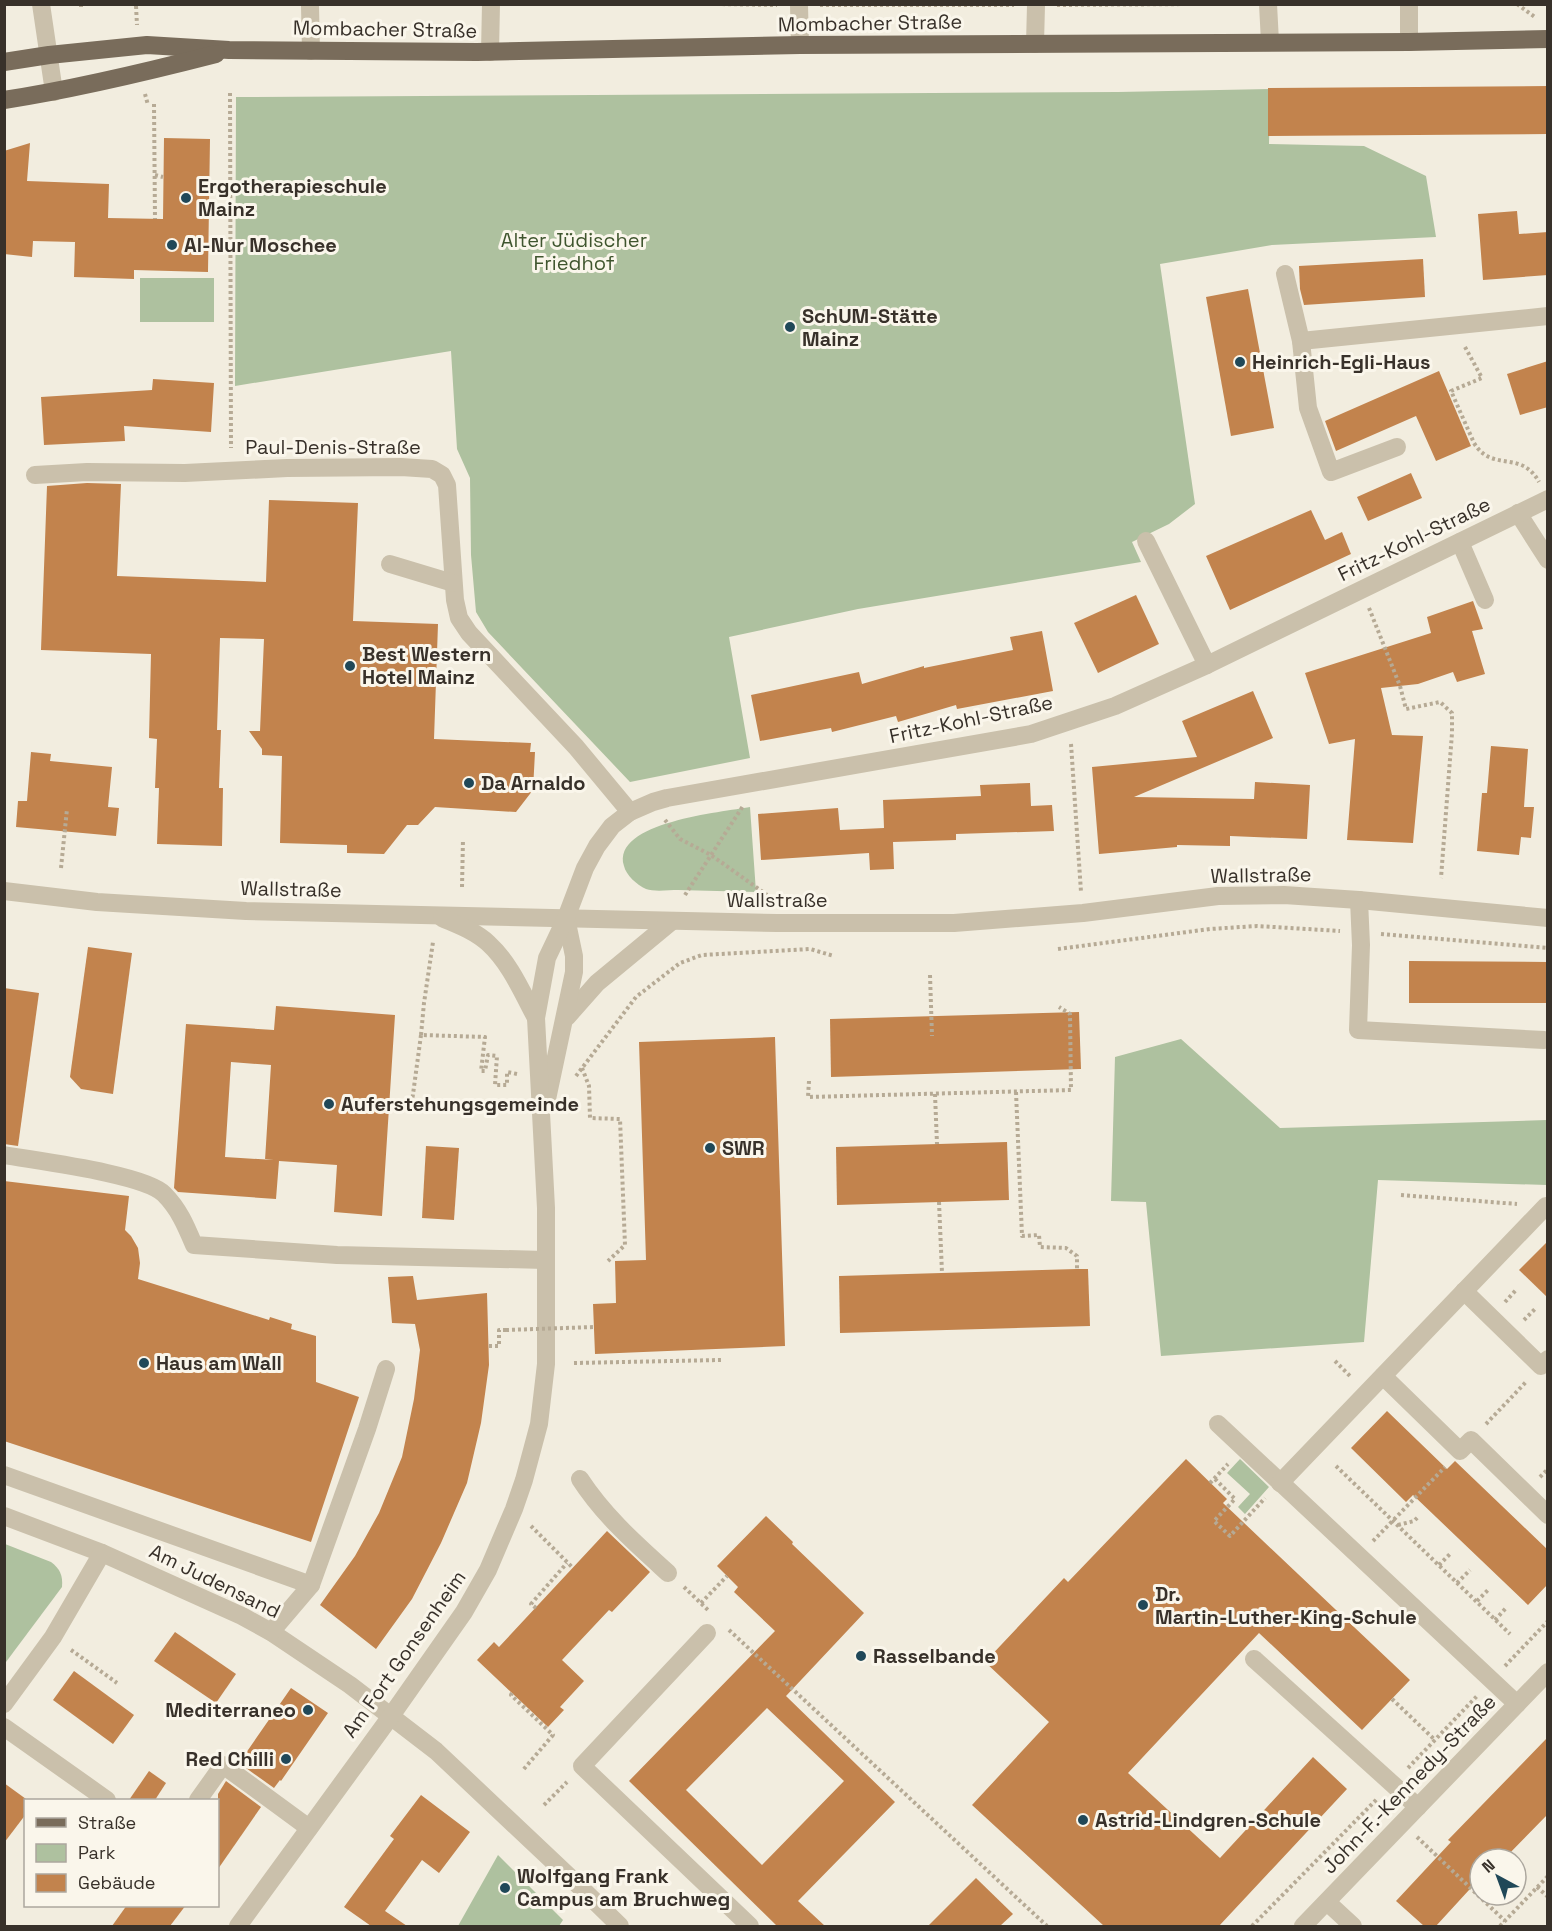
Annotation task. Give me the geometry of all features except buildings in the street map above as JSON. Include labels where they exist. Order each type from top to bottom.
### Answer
[{"type":"main road","name":"Mombacher Straße","points":[[4,62],[147,45],[229,50],[490,52],[800,45],[1409,42],[1548,39]]},
{"type":"main road","name":"Mombacher Straße","points":[[4,99],[54,92],[141,74],[229,50]]},
{"type":"street","points":[[41,4],[54,92]]},
{"type":"street","points":[[490,52],[491,4]]},
{"type":"street","points":[[1268,4],[1270,42]]},
{"type":"street","points":[[1409,4],[1409,42]]},
{"type":"street","points":[[799,5],[800,45]]},
{"type":"street","points":[[310,6],[311,51]]},
{"type":"street","points":[[1035,44],[1036,6]]},
{"type":"street","points":[[1285,274],[1301,341],[1308,408],[1331,472],[1397,447]]},
{"type":"street","points":[[1301,341],[1548,316]]},
{"type":"street","name":"Paul-Denis-Straße","points":[[35,475],[286,468],[432,469],[442,475],[447,485],[453,583],[459,618],[469,633],[576,747],[630,812]]},
{"type":"street","name":"Fritz-Kohl-Straße","points":[[566,918],[579,882],[597,846],[612,826],[630,812],[653,802],[1031,734],[1115,706],[1207,665],[1548,499]]},
{"type":"street","points":[[1518,513],[1548,560]]},
{"type":"street","points":[[1146,541],[1207,665]]},
{"type":"street","points":[[1460,542],[1485,600]]},
{"type":"street","points":[[390,564],[453,583]]},
{"type":"street","name":"Wallstraße","points":[[4,891],[97,902],[246,911],[672,921],[954,922],[1083,913],[1218,896],[1284,895],[1548,918]]},
{"type":"street","points":[[1359,900],[1358,1030],[1544,1040]]},
{"type":"street","points":[[435,915],[470,931],[488,943],[509,969],[536,1018]]},
{"type":"street","name":"Am Fort Gonsenheim","points":[[238,1926],[464,1612],[488,1570],[524,1480],[539,1424],[546,1364],[546,1208],[536,1018],[547,958],[566,918]]},
{"type":"street","name":"Am Fort Gonsenheim","points":[[541,1127],[574,972],[574,956],[566,918]]},
{"type":"street","points":[[565,1018],[603,977],[672,921]]},
{"type":"street","points":[[4,1155],[132,1179],[162,1192],[183,1219],[194,1245],[337,1256],[545,1260]]},
{"type":"street","points":[[1280,1482],[1546,1206]]},
{"type":"street","points":[[1464,1291],[1544,1363]]},
{"type":"street","points":[[271,1632],[311,1585],[386,1369]]},
{"type":"street","points":[[1383,1376],[1548,1515]]},
{"type":"street","points":[[1218,1424],[1517,1704]]},
{"type":"street","points":[[4,1475],[311,1585]]},
{"type":"street","points":[[580,1479],[594,1501],[618,1528],[668,1573]]},
{"type":"street","name":"Am Judensand","points":[[4,1515],[102,1553],[242,1616],[271,1632],[391,1716],[436,1751],[620,1926]]},
{"type":"street","points":[[4,1704],[53,1637],[102,1553]]},
{"type":"street","points":[[707,1633],[582,1766],[750,1926]]},
{"type":"street","points":[[1254,1659],[1418,1808]]},
{"type":"street","name":"John-F.-Kennedy-Straße","points":[[1303,1926],[1548,1672]]},
{"type":"street","points":[[4,1728],[106,1799]]},
{"type":"street","points":[[199,1799],[223,1765],[309,1828]]},
{"type":"street","points":[[1327,1902],[1353,1926]]},
{"type":"path","points":[[716,4],[1036,6],[1197,4]]},
{"type":"path","points":[[136,6],[137,28]]},
{"type":"path","points":[[230,93],[232,470]]},
{"type":"path","points":[[154,104],[155,219]]},
{"type":"path","points":[[155,176],[163,177]]},
{"type":"path","points":[[1453,325],[1482,378],[1451,391],[1474,443],[1489,458],[1529,467],[1538,481]]},
{"type":"path","points":[[1369,608],[1400,686],[1406,709],[1440,702],[1452,713],[1441,878]]},
{"type":"path","points":[[1071,743],[1083,913]]},
{"type":"path","points":[[685,895],[746,803]]},
{"type":"path","points":[[61,868],[67,809]]},
{"type":"path","points":[[662,817],[680,839],[711,855],[767,895]]},
{"type":"path","points":[[462,886],[463,839]]},
{"type":"path","points":[[1058,949],[1210,928],[1257,926],[1548,948]]},
{"type":"path","points":[[433,942],[411,1109],[428,1111],[519,1110]]},
{"type":"path","points":[[572,1081],[636,997],[680,963],[702,954],[810,949],[834,956]]},
{"type":"path","points":[[930,975],[932,1036]]},
{"type":"path","points":[[809,1081],[808,1097],[1071,1090],[1070,1014],[1059,1007]]},
{"type":"path","points":[[421,1035],[485,1037],[480,1071],[485,1071],[488,1055],[497,1056],[495,1085],[507,1085],[507,1072],[519,1075]]},
{"type":"path","points":[[581,1067],[589,1086],[590,1118],[620,1119],[625,1245],[608,1261]]},
{"type":"path","points":[[1016,1092],[1022,1236],[1039,1235],[1040,1247],[1066,1248],[1077,1256],[1077,1269]]},
{"type":"path","points":[[935,1094],[937,1144]]},
{"type":"path","points":[[1401,1195],[1546,1206]]},
{"type":"path","points":[[939,1202],[942,1273]]},
{"type":"path","points":[[489,1346],[499,1346],[499,1330],[594,1327]]},
{"type":"path","points":[[574,1363],[721,1360]]},
{"type":"path","points":[[1359,1556],[1544,1363]]},
{"type":"path","points":[[1336,1466],[1510,1634]]},
{"type":"path","points":[[1210,1483],[1224,1468]]},
{"type":"path","points":[[1215,1479],[1236,1498],[1214,1521],[1230,1536],[1280,1482]]},
{"type":"path","points":[[514,1509],[573,1568]]},
{"type":"path","points":[[1398,1525],[1414,1521],[1418,1517]]},
{"type":"path","points":[[1439,1565],[1451,1553]]},
{"type":"path","points":[[536,1608],[531,1604],[567,1563]]},
{"type":"path","points":[[1458,1583],[1470,1570]]},
{"type":"path","points":[[668,1573],[713,1615]]},
{"type":"path","points":[[701,1603],[727,1576]]},
{"type":"path","points":[[1477,1602],[1489,1589]]},
{"type":"path","points":[[1495,1620],[1507,1607]]},
{"type":"path","points":[[1252,1926],[1548,1621]]},
{"type":"path","points":[[728,1629],[1047,1926]]},
{"type":"path","points":[[53,1637],[117,1683]]},
{"type":"path","points":[[512,1693],[511,1695],[553,1736],[523,1770]]},
{"type":"path","points":[[1392,1699],[1435,1740]]},
{"type":"path","points":[[544,1805],[582,1766]]},
{"type":"path","points":[[1402,1823],[1505,1921]]},
{"type":"path","points":[[1500,1926],[1548,1876]]},
{"type":"path","points":[[1537,1887],[1548,1897]]},
{"type":"green space","name":"Alter Jüdischer Friedhof","points":[[1270,89],[1269,144],[1364,146],[1426,176],[1436,237],[1272,245],[1160,264],[1195,504],[1169,524],[1132,542],[1141,562],[858,609],[729,637],[750,758],[630,782],[488,632],[476,612],[471,555],[470,478],[457,449],[451,351],[235,386],[236,97],[1118,92]]},
{"type":"green space","points":[[140,278],[214,278],[214,322],[140,322]]},
{"type":"green space","points":[[750,807],[756,892],[649,890],[629,876],[625,869],[625,851],[634,839],[651,829],[695,816]]},
{"type":"green space","points":[[1181,1039],[1280,1128],[1547,1120],[1547,1185],[1378,1180],[1364,1342],[1161,1356],[1146,1202],[1111,1201],[1115,1057]]},
{"type":"green space","points":[[1240,1459],[1269,1487],[1245,1514],[1238,1507],[1250,1494],[1227,1473]]},
{"type":"green space","points":[[5,1544],[51,1562],[57,1567],[62,1583],[62,1587],[6,1662],[4,1661]]},
{"type":"green space","name":"Wolfgang Frank Campus am Bruchweg","points":[[498,1855],[563,1920],[559,1926],[458,1926]]},
{"type":"place","name":"Ergotherapieschule Mainz","points":[[186,198]]},
{"type":"place","name":"Al-Nur Moschee","points":[[172,245]]},
{"type":"place","name":"SchUM-Stätte Mainz","points":[[790,327]]},
{"type":"place","name":"Heinrich-Egli-Haus","points":[[1240,362]]},
{"type":"place","name":"Best Western Hotel Mainz","points":[[350,666]]},
{"type":"place","name":"Da Arnaldo","points":[[469,783]]},
{"type":"place","name":"Auferstehungsgemeinde","points":[[329,1104]]},
{"type":"place","name":"SWR","points":[[710,1148]]},
{"type":"place","name":"Haus am Wall","points":[[144,1363]]},
{"type":"place","name":"Dr. Martin-Luther-King-Schule","points":[[1143,1605]]},
{"type":"place","name":"Rasselbande","points":[[861,1656]]},
{"type":"place","name":"Mediterraneo","points":[[308,1710]]},
{"type":"place","name":"Red Chilli","points":[[286,1759]]},
{"type":"place","name":"Astrid-Lindgren-Schule","points":[[1083,1820]]},
{"type":"place","name":"Wolfgang Frank Campus am Bruchweg","points":[[505,1888]]}]
